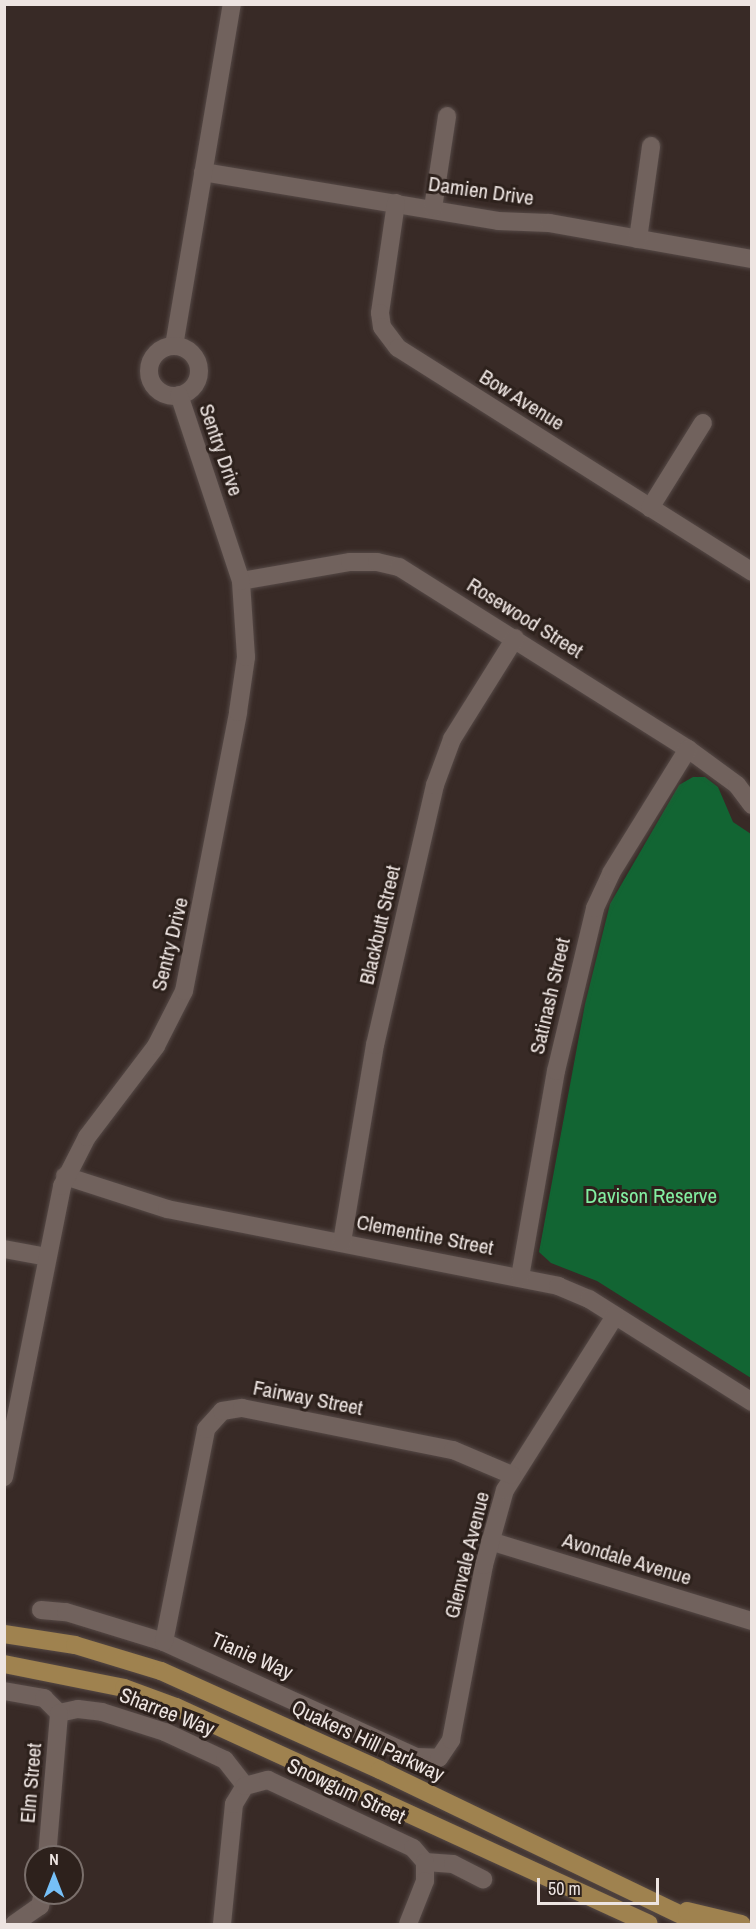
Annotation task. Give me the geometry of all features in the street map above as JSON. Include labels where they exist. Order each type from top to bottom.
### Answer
[{"type":"main road","name":"Quakers Hill Parkway","points":[[4,1634],[75,1645],[161,1671],[380,1770],[700,1924]]},
{"type":"main road","points":[[4,1664],[124,1688],[176,1707],[649,1924]]},
{"type":"main road","points":[[662,1905],[741,1924]]},
{"type":"street","points":[[174,346],[231,4]]},
{"type":"street","points":[[433,208],[447,116]]},
{"type":"street","points":[[638,239],[651,146]]},
{"type":"street","name":"Damien Drive","points":[[203,172],[638,239],[752,259]]},
{"type":"street","name":"Bow Avenue","points":[[396,203],[381,299],[382,327],[398,348],[752,572]]},
{"type":"street","points":[[174,346],[188,351],[199,368],[194,387],[178,395],[171,396],[155,387],[150,371],[159,352],[174,346]]},
{"type":"street","name":"Sentry Drive","points":[[4,1477],[65,1176],[87,1137],[156,1046],[184,991],[199,929],[244,679],[246,633],[241,581],[178,395]]},
{"type":"street","points":[[650,508],[703,423]]},
{"type":"street","name":"Rosewood Street","points":[[241,581],[350,561],[388,564],[411,573],[688,749],[737,785],[752,805]]},
{"type":"street","name":"Blackbutt Street","points":[[342,1242],[375,1045],[435,785],[456,732],[515,638]]},
{"type":"street","name":"Satinash Street","points":[[520,1277],[556,1071],[595,908],[611,873],[688,749]]},
{"type":"street","name":"Clementine Street","points":[[65,1176],[167,1209],[520,1277],[572,1291],[752,1402]]},
{"type":"street","points":[[4,1249],[47,1257]]},
{"type":"street","name":"Glenvale Avenue","points":[[439,1758],[451,1740],[490,1541],[512,1475],[615,1316]]},
{"type":"street","name":"Fairway Street","points":[[164,1642],[206,1429],[222,1411],[242,1408],[453,1450],[512,1475]]},
{"type":"street","name":"Avondale Avenue","points":[[490,1541],[752,1621]]},
{"type":"street","name":"Tianie Way","points":[[41,1610],[66,1612],[164,1642],[416,1757],[439,1758]]},
{"type":"street","points":[[4,1691],[44,1698],[59,1713]]},
{"type":"street","name":"Sharree Way","points":[[59,1713],[78,1709],[102,1712],[165,1732],[225,1760],[245,1786]]},
{"type":"street","name":"Elm Street","points":[[49,1845],[59,1713]]},
{"type":"street","name":"Snowgum Street","points":[[245,1786],[268,1780],[280,1783],[413,1848],[425,1862]]},
{"type":"street","points":[[222,1924],[234,1804],[245,1786]]},
{"type":"street","points":[[408,1924],[425,1881],[425,1862],[453,1864],[483,1879]]},
{"type":"street","points":[[14,1924],[39,1905]]},
{"type":"green space","name":"Davison Reserve","points":[[693,777],[705,777],[718,787],[733,822],[751,834],[751,1378],[597,1281],[551,1263],[539,1252],[585,1004],[610,904],[679,785]]}]
